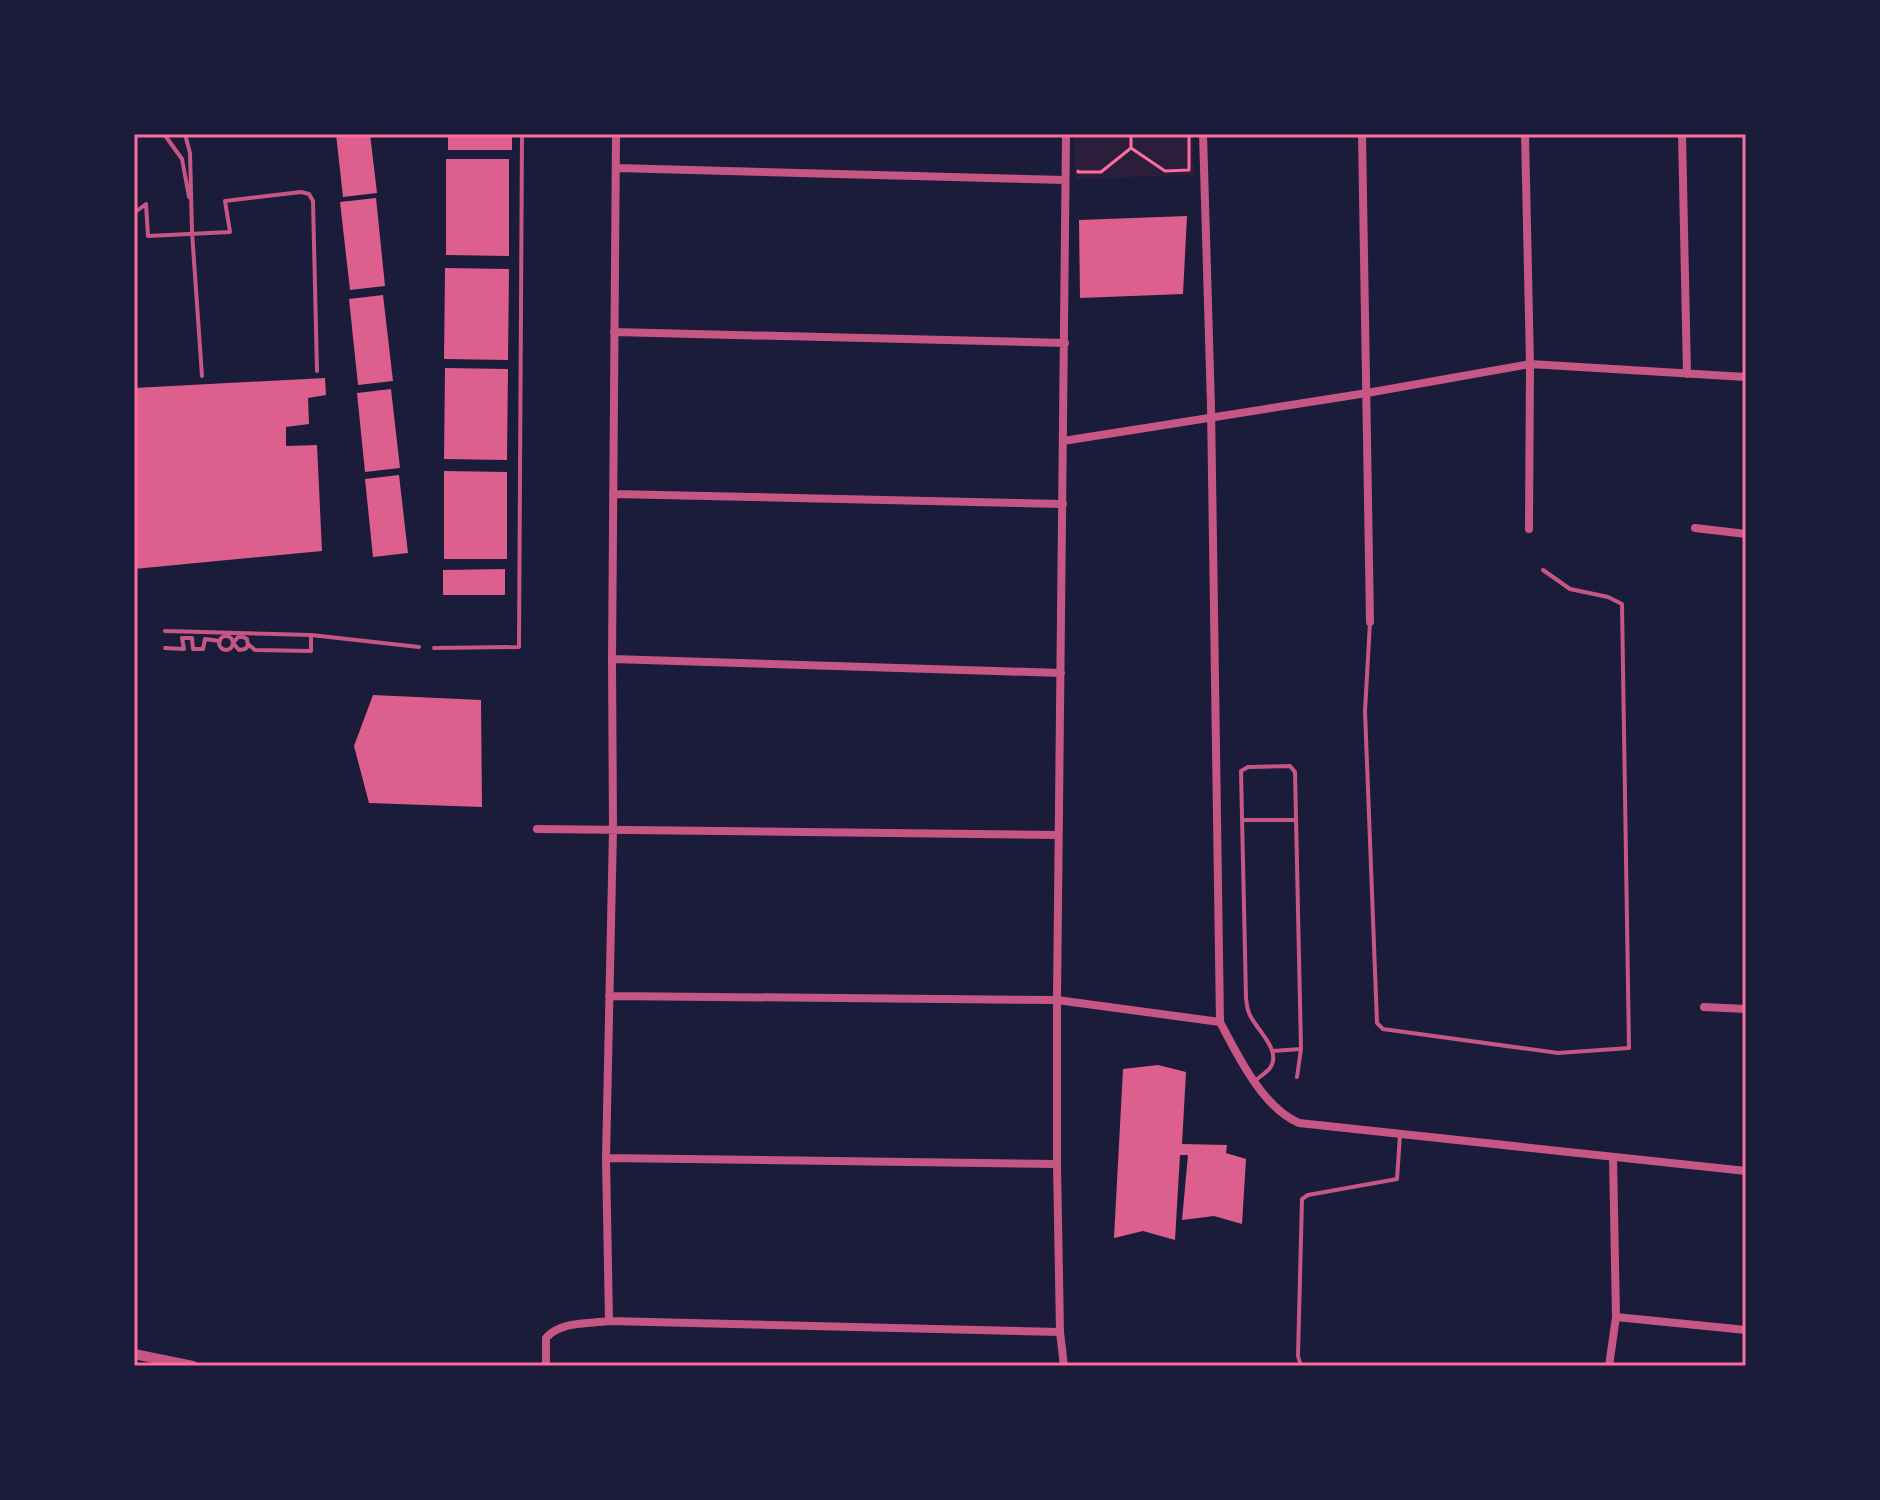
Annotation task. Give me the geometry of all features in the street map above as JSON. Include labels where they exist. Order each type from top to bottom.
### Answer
[{"type":"street","points":[[609,1321],[606,1158],[613,830],[616,134]]},
{"type":"street","points":[[1064,1366],[1060,1332],[1057,1000],[1066,134]]},
{"type":"street","points":[[1203,134],[1211,417],[1220,1022],[1241,1061],[1272,1106],[1299,1123],[1746,1171]]},
{"type":"street","points":[[1362,134],[1370,622]]},
{"type":"street","points":[[1525,134],[1530,364],[1529,529]]},
{"type":"street","points":[[1682,134],[1687,374]]},
{"type":"street","points":[[616,168],[1065,180]]},
{"type":"street","points":[[614,332],[1065,343]]},
{"type":"street","points":[[1063,441],[1530,364],[1746,377]]},
{"type":"street","points":[[613,494],[1063,504]]},
{"type":"street","points":[[1695,528],[1746,534]]},
{"type":"street","points":[[612,659],[1061,673]]},
{"type":"street","points":[[537,829],[1058,835]]},
{"type":"street","points":[[609,996],[1057,1000],[1220,1022]]},
{"type":"street","points":[[1704,1007],[1746,1009]]},
{"type":"street","points":[[1609,1366],[1616,1317],[1613,1157]]},
{"type":"street","points":[[606,1158],[1057,1164]]},
{"type":"street","points":[[1616,1317],[1746,1330]]},
{"type":"street","points":[[546,1366],[546,1338],[552,1331],[560,1327],[609,1321],[1060,1332]]},
{"type":"street","points":[[134,1354],[193,1366]]},
{"type":"lane","points":[[164,134],[182,159],[191,212]]},
{"type":"lane","points":[[185,134],[190,153],[202,376]]},
{"type":"lane","points":[[434,648],[519,647],[522,134]]},
{"type":"lane","points":[[134,213],[146,204],[148,236],[230,232],[225,201],[301,192],[309,194],[313,201],[317,371]]},
{"type":"lane","points":[[1370,622],[1365,711],[1377,1023],[1383,1029],[1558,1053],[1629,1048],[1622,604],[1608,597],[1570,589],[1543,570]]},
{"type":"lane","points":[[165,631],[311,635],[419,647]]},
{"type":"lane","points":[[248,644],[241,650],[233,643],[228,636],[220,641],[221,647],[226,649],[231,647],[233,643],[238,637],[243,637],[255,650],[311,651],[311,635]]},
{"type":"lane","points":[[165,648],[184,649],[182,638],[192,638],[193,649],[203,649],[205,639],[220,641]]},
{"type":"lane","points":[[1255,1081],[1269,1068],[1273,1051],[1247,1010],[1243,768],[1290,766],[1295,772],[1301,1049],[1297,1077]]},
{"type":"lane","points":[[1242,820],[1296,820]]},
{"type":"lane","points":[[1273,1051],[1301,1049]]},
{"type":"lane","points":[[1301,1366],[1298,1356],[1302,1199],[1308,1195],[1397,1179],[1400,1133]]},
{"type":"path","points":[[1131,134],[1131,148]]},
{"type":"path","points":[[1131,148],[1165,171],[1189,170],[1189,134]]},
{"type":"path","points":[[1078,160],[1078,172],[1101,172],[1131,148]]},
{"type":"shaded area","points":[[1075,134],[1193,134],[1194,175],[1075,179]]},
{"type":"building","points":[[336,134],[370,134],[377,193],[343,197]]},
{"type":"building","points":[[448,134],[512,134],[512,150],[448,150]]},
{"type":"building","points":[[446,159],[509,159],[509,256],[446,255]]},
{"type":"building","points":[[376,198],[385,286],[350,290],[340,202]]},
{"type":"building","points":[[1187,216],[1183,294],[1080,298],[1079,220]]},
{"type":"building","points":[[445,268],[509,269],[508,360],[444,359]]},
{"type":"building","points":[[383,295],[393,381],[358,385],[349,299]]},
{"type":"building","points":[[445,368],[508,369],[507,460],[444,459]]},
{"type":"building","points":[[325,378],[326,395],[308,398],[309,424],[286,427],[286,446],[317,445],[322,551],[134,569],[134,388]]},
{"type":"building","points":[[391,389],[400,468],[365,472],[357,393]]},
{"type":"building","points":[[444,471],[507,472],[507,559],[444,559]]},
{"type":"building","points":[[399,475],[408,553],[373,557],[365,479]]},
{"type":"building","points":[[505,569],[505,595],[443,595],[443,570]]},
{"type":"building","points":[[373,695],[481,700],[482,807],[369,803],[354,746]]},
{"type":"building","points":[[1158,1065],[1186,1072],[1182,1144],[1227,1145],[1226,1153],[1246,1159],[1242,1224],[1214,1216],[1182,1220],[1188,1155],[1180,1155],[1175,1240],[1143,1231],[1114,1238],[1123,1069]]}]
